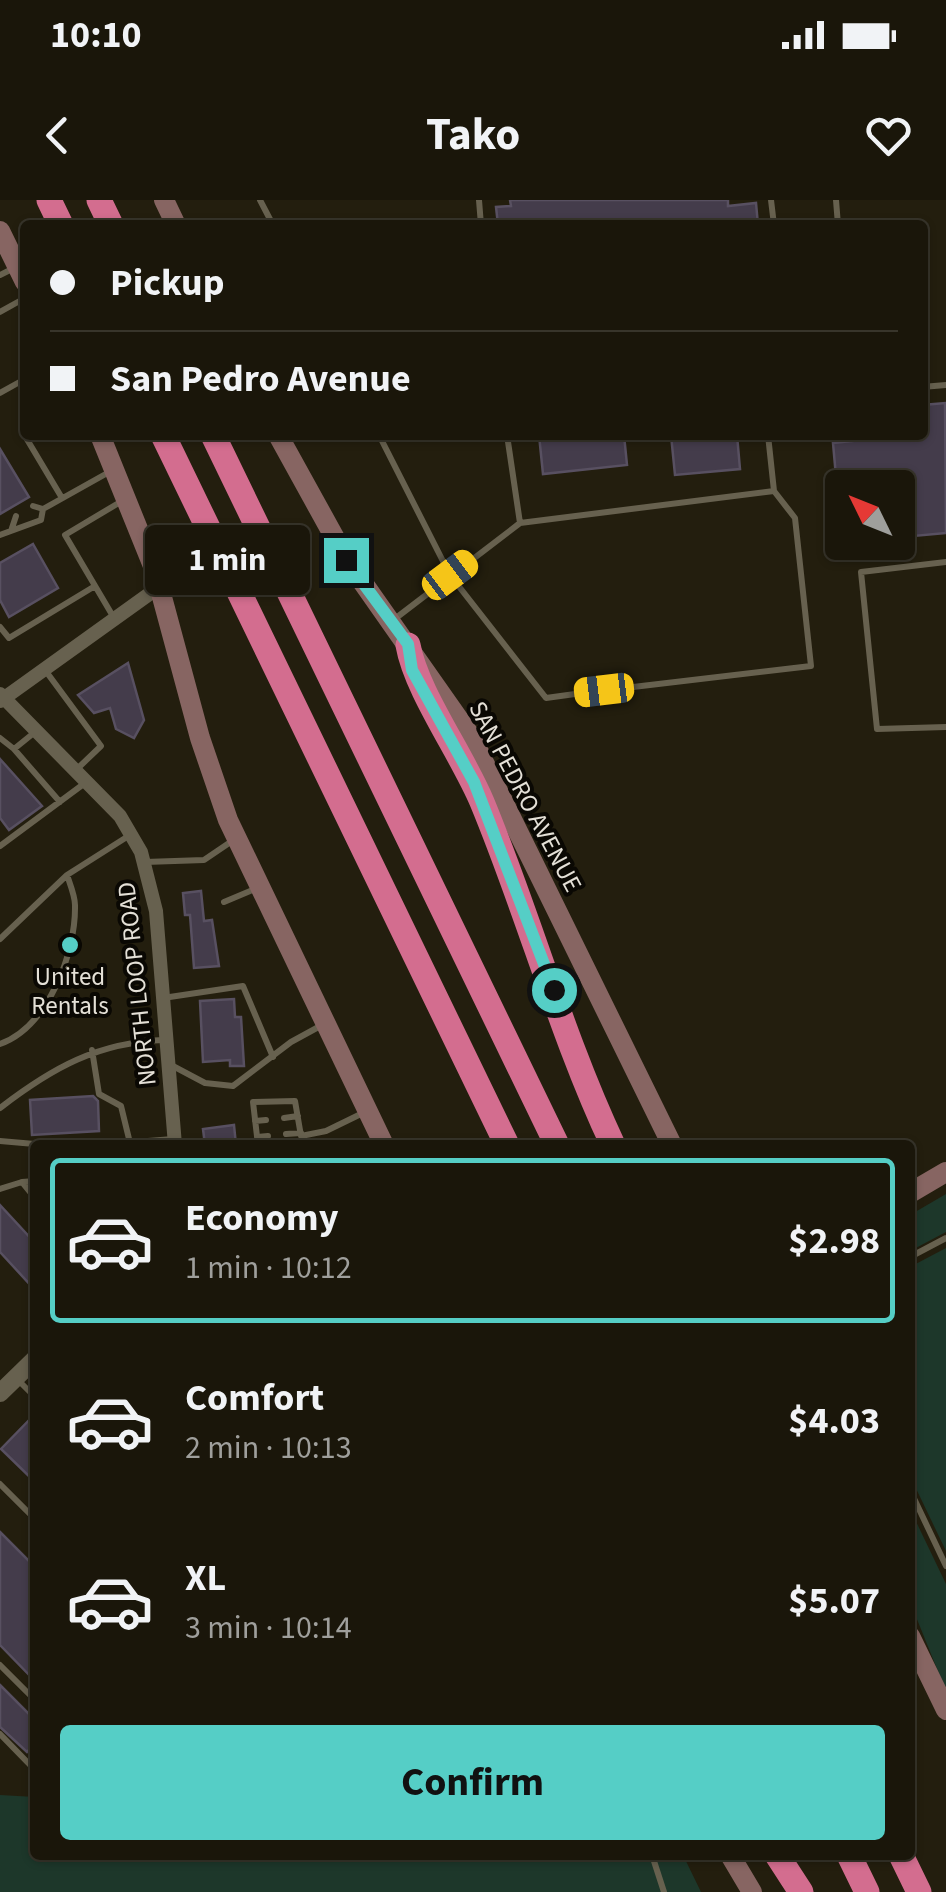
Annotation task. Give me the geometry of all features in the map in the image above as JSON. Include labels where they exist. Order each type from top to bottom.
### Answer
[{"type":"highway","points":[[165,440],[505,1140]]},
{"type":"highway","points":[[215,440],[555,1140]]},
{"type":"highway","points":[[408,644],[412,670],[452,736],[483,806],[611,1140]]},
{"type":"highway","points":[[781,1860],[801,1892]]},
{"type":"highway","points":[[851,1860],[866,1892]]},
{"type":"highway","points":[[903,1860],[918,1892]]},
{"type":"main road","points":[[0,231],[14,275]]},
{"type":"main road","points":[[102,440],[128,497],[159,587],[204,752],[236,839],[382,1140]]},
{"type":"main road","name":"SAN PEDRO AVENUE","points":[[281,440],[332,537],[486,763],[670,1140]]},
{"type":"main road","points":[[657,1140],[659,1117]]},
{"type":"main road","points":[[915,1191],[946,1172]]},
{"type":"main road","points":[[915,1646],[946,1710]]},
{"type":"main road","points":[[733,1860],[752,1892]]},
{"type":"street","points":[[1,697],[159,587]]},
{"type":"street","name":"NORTH LOOP ROAD","points":[[1,697],[131,834],[144,862],[156,911],[175,1140]]},
{"type":"street","points":[[0,1394],[30,1364]]},
{"type":"lane","points":[[27,440],[62,498]]},
{"type":"lane","points":[[382,440],[450,575],[546,698],[604,690]]},
{"type":"lane","points":[[508,440],[520,524]]},
{"type":"lane","points":[[633,687],[811,666],[795,518],[774,491],[769,440]]},
{"type":"lane","points":[[33,506],[43,509],[115,468]]},
{"type":"lane","points":[[391,622],[520,524],[774,491]]},
{"type":"lane","points":[[114,620],[65,535],[128,497]]},
{"type":"lane","points":[[0,535],[12,528],[23,530],[41,520],[43,509]]},
{"type":"lane","points":[[12,528],[16,516]]},
{"type":"lane","points":[[946,562],[861,572],[876,728],[946,727]]},
{"type":"lane","points":[[0,627],[9,638],[95,586]]},
{"type":"lane","points":[[0,846],[60,802],[101,746],[44,669]]},
{"type":"lane","points":[[14,748],[36,731]]},
{"type":"lane","points":[[0,738],[14,748],[60,802]]},
{"type":"lane","points":[[0,939],[67,875],[131,834]]},
{"type":"lane","points":[[144,862],[204,860],[212,850],[236,839]]},
{"type":"lane","points":[[0,1044],[44,1012],[61,975],[76,904],[67,875]]},
{"type":"lane","points":[[224,902],[259,887]]},
{"type":"lane","points":[[163,998],[243,986],[273,1057]]},
{"type":"lane","points":[[168,1064],[205,1084],[233,1086],[325,1023]]},
{"type":"lane","points":[[0,1108],[53,1069],[92,1050],[166,1040]]},
{"type":"lane","points":[[92,1050],[94,1080],[100,1094],[120,1106],[129,1140]]},
{"type":"lane","points":[[258,1140],[253,1102],[296,1101],[302,1140]]},
{"type":"lane","points":[[286,1134],[326,1132],[368,1111]]},
{"type":"lane","points":[[284,1118],[298,1116]]},
{"type":"lane","points":[[255,1121],[266,1120]]},
{"type":"lane","points":[[260,1140],[268,1136]]},
{"type":"lane","points":[[0,1141],[30,1144]]},
{"type":"lane","points":[[0,1189],[30,1181]]},
{"type":"lane","points":[[22,1182],[30,1192]]},
{"type":"lane","points":[[915,1254],[946,1238]]},
{"type":"lane","points":[[16,1378],[30,1392]]},
{"type":"lane","points":[[0,1484],[30,1514]]},
{"type":"lane","points":[[915,1501],[946,1566]]},
{"type":"lane","points":[[0,1665],[30,1695]]},
{"type":"lane","points":[[0,1734],[30,1765]]},
{"type":"lane","points":[[654,1860],[664,1892]]},
{"type":"green space","points":[[946,1194],[946,1232],[915,1248],[915,1212]]},
{"type":"green space","points":[[946,1248],[946,1551],[915,1486],[915,1264]]},
{"type":"green space","points":[[915,1519],[946,1584],[946,1691],[915,1614]]},
{"type":"green space","points":[[0,1795],[30,1797],[30,1860],[685,1860],[701,1892],[0,1892]]},
{"type":"building","points":[[510,200],[728,200],[728,206],[756,203],[758,220],[497,220],[496,207],[511,206]]},
{"type":"building","points":[[945,403],[946,533],[915,536],[915,470],[835,470],[833,443],[928,440],[928,405]]},
{"type":"building","points":[[540,440],[624,440],[627,465],[543,474]]},
{"type":"building","points":[[672,440],[737,440],[740,469],[675,475]]},
{"type":"building","points":[[0,449],[29,497],[0,514]]},
{"type":"building","points":[[33,544],[58,588],[9,617],[0,600],[0,563]]},
{"type":"building","points":[[128,663],[144,720],[134,738],[116,729],[110,708],[94,713],[78,695]]},
{"type":"building","points":[[0,759],[42,806],[9,830],[0,818]]},
{"type":"building","points":[[201,891],[204,921],[212,920],[219,966],[194,968],[190,915],[185,915],[183,893]]},
{"type":"building","points":[[234,999],[235,1017],[241,1017],[244,1066],[230,1066],[230,1060],[203,1062],[200,1001]]},
{"type":"building","points":[[93,1096],[98,1101],[99,1131],[32,1135],[30,1100]]},
{"type":"building","points":[[234,1125],[236,1140],[204,1140],[203,1129]]},
{"type":"building","points":[[0,1205],[30,1238],[30,1285],[0,1252]]},
{"type":"building","points":[[30,1419],[30,1477],[1,1449]]},
{"type":"building","points":[[0,1532],[30,1562],[30,1676],[0,1645]]},
{"type":"building","points":[[0,1685],[30,1715],[30,1749],[27,1752],[0,1727]]},
{"type":"place","name":"United Rentals","points":[[70,945]]},
{"type":"route","points":[[346,560],[408,644],[412,670],[441,716],[474,782],[554,990]]}]
